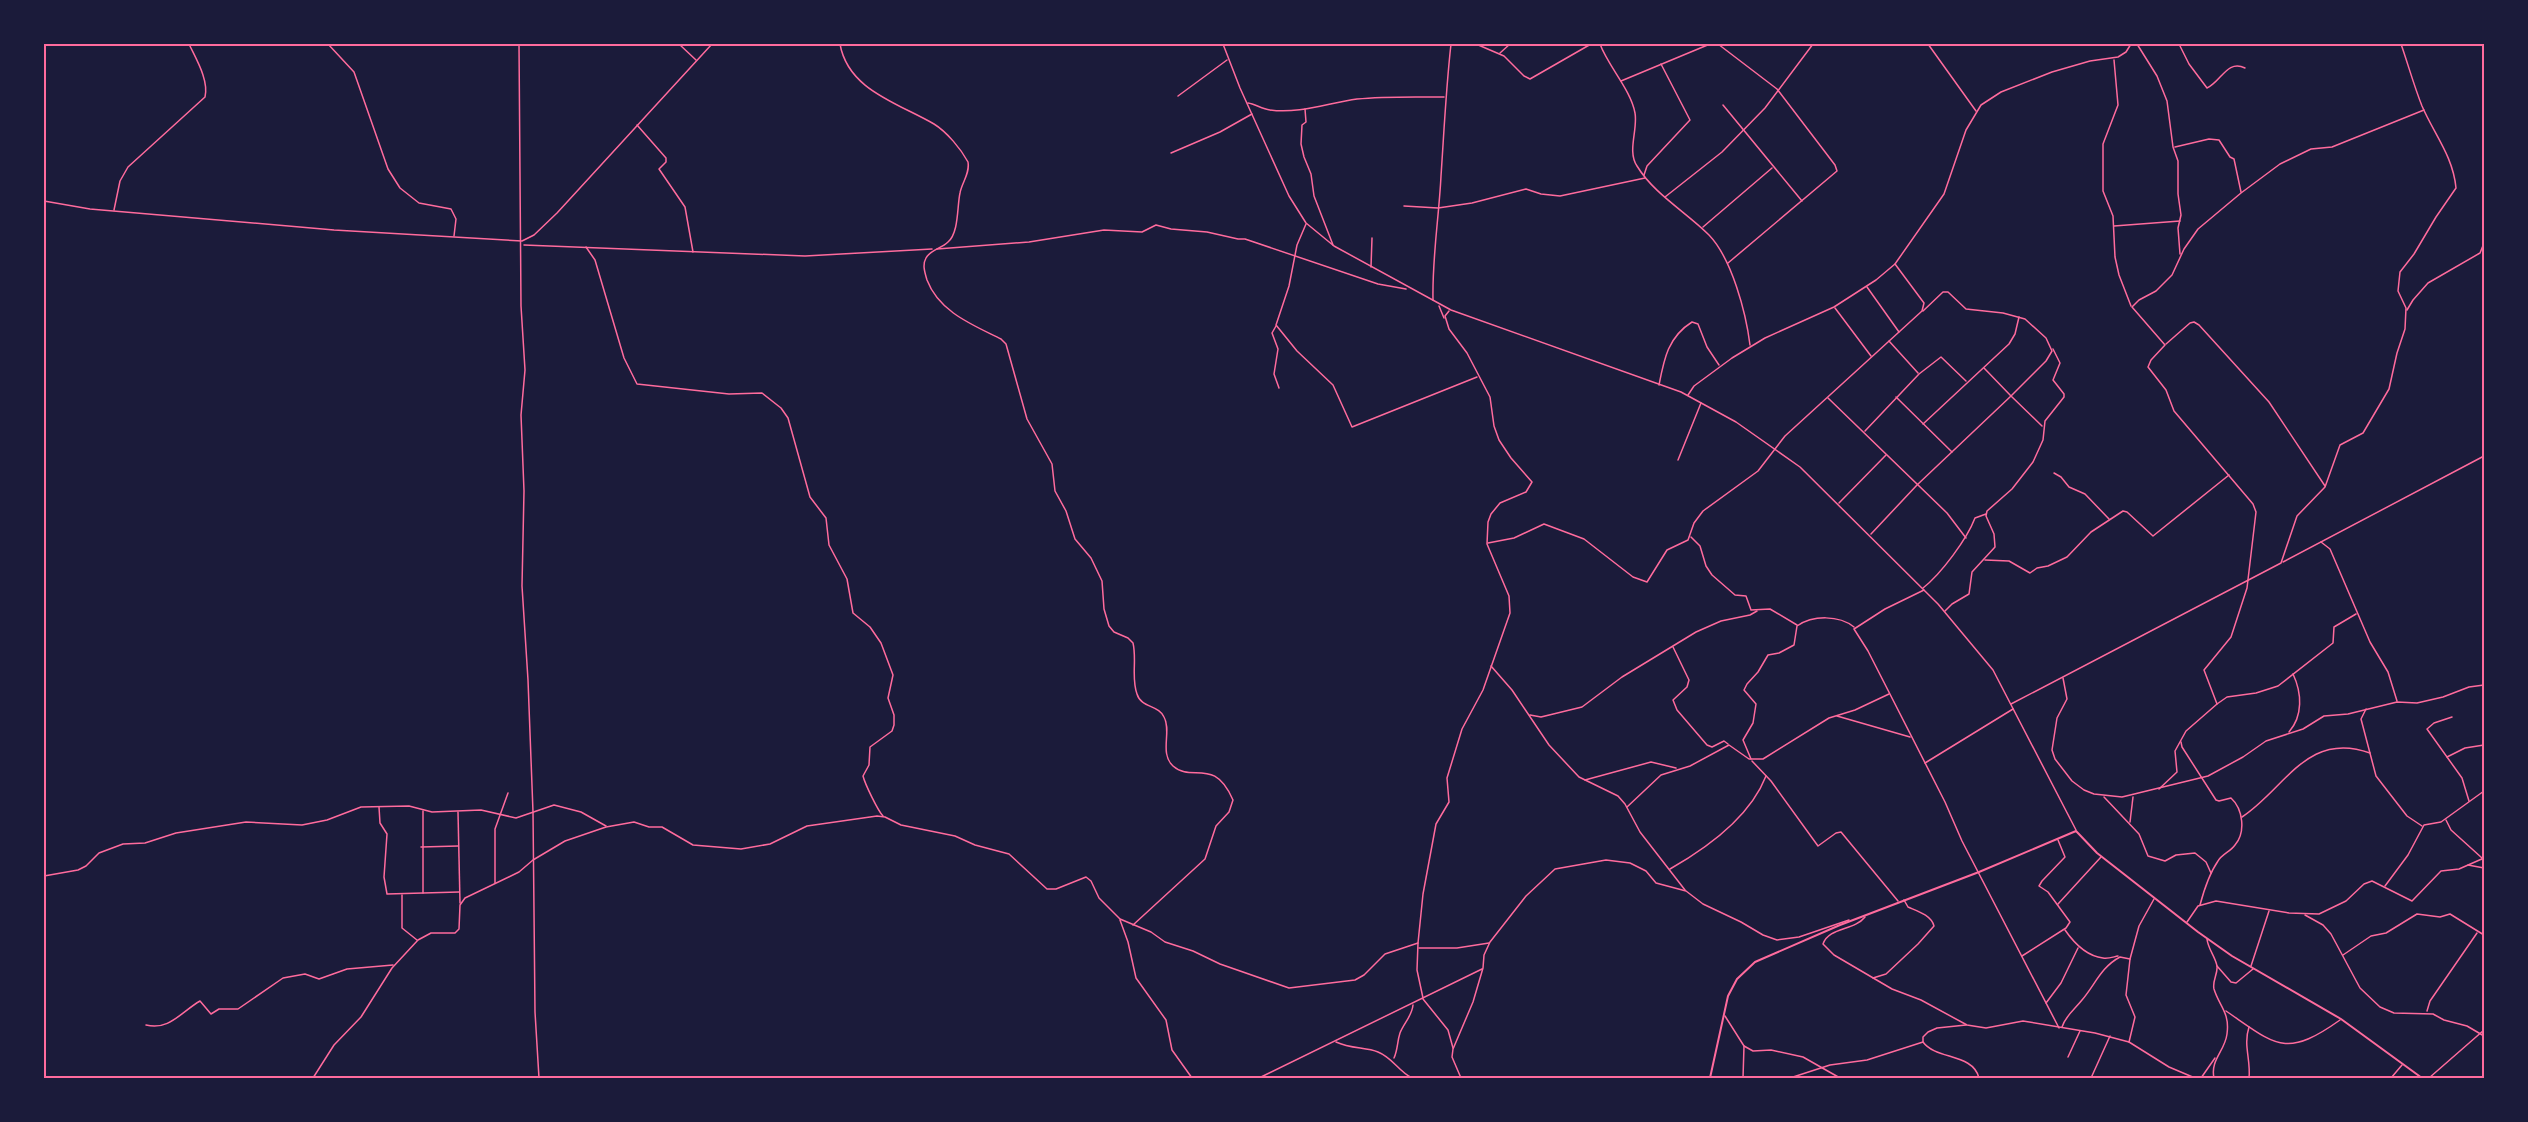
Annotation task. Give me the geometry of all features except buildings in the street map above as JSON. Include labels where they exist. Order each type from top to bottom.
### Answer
[{"type":"street","points":[[114,211],[120,182],[128,167],[205,97],[203,77],[189,44]]},
{"type":"street","points":[[328,44],[354,72],[392,177],[415,202],[451,209],[456,219],[454,237]]},
{"type":"street","points":[[519,44],[521,306],[525,370],[521,415],[524,491],[522,586],[526,622],[533,812],[535,1012],[539,1078]]},
{"type":"street","points":[[679,44],[696,60]]},
{"type":"street","points":[[44,201],[114,211],[350,231],[522,241],[530,238],[544,226],[712,44]]},
{"type":"street","points":[[840,44],[845,61],[860,83],[941,129],[968,162],[952,237],[948,243],[935,249],[925,259],[924,267],[935,297],[962,318],[1002,339],[1008,347],[1028,419],[1052,464],[1055,491],[1066,511],[1075,538],[1091,558],[1102,581],[1104,609],[1109,626],[1114,632],[1128,638],[1133,643],[1137,696],[1143,704],[1164,716],[1169,761],[1180,770],[1204,772],[1217,777],[1233,800],[1231,809],[1216,826],[1210,850],[1205,859],[1132,925]]},
{"type":"street","points":[[1223,44],[1289,196],[1306,223],[1334,246],[1438,304],[1688,396],[1702,402],[1777,449],[1839,503],[1945,612],[1993,670],[2077,832],[2101,856],[2207,938],[2340,1020],[2422,1078]]},
{"type":"street","points":[[1433,301],[1445,97],[1451,44]]},
{"type":"street","points":[[1476,44],[1500,54],[1524,76],[1532,79],[1591,44]]},
{"type":"street","points":[[1500,54],[1510,44]]},
{"type":"street","points":[[1600,44],[1635,111],[1632,154],[1636,166],[1665,197],[1713,239],[1726,264],[1743,309],[1751,346]]},
{"type":"street","points":[[1620,81],[1710,44]]},
{"type":"street","points":[[1718,44],[1777,89],[1837,168],[1836,174],[1726,264]]},
{"type":"street","points":[[1665,197],[1687,177],[1722,152],[1765,108],[1813,44]]},
{"type":"street","points":[[1928,44],[1976,112]]},
{"type":"street","points":[[1688,396],[1694,386],[1719,366],[1751,346],[1834,307],[1867,286],[1895,264],[1944,194],[1966,130],[1976,112],[1985,102],[2052,72],[2090,60],[2114,59],[2126,52],[2131,44]]},
{"type":"street","points":[[2137,44],[2164,91],[2173,147],[2178,161],[2180,221],[2178,250],[2181,255]]},
{"type":"street","points":[[2179,44],[2189,64],[2207,88],[2230,68],[2237,66],[2245,68]]},
{"type":"street","points":[[2401,44],[2424,110],[2444,149],[2456,188],[2400,272],[2398,291],[2407,311]]},
{"type":"street","points":[[1178,96],[1228,59]]},
{"type":"street","points":[[2114,59],[2118,105],[2103,144],[2103,195],[2113,216],[2115,256],[2119,275],[2132,307],[2165,345]]},
{"type":"street","points":[[1645,177],[1647,166],[1690,120],[1661,64]]},
{"type":"street","points":[[1247,103],[1271,110],[1305,109],[1356,99],[1386,99],[1400,95],[1445,97]]},
{"type":"street","points":[[1723,105],[1803,202]]},
{"type":"street","points":[[1305,109],[1306,122],[1302,125],[1302,152],[1311,174],[1314,196],[1334,246]]},
{"type":"street","points":[[2132,307],[2136,302],[2156,291],[2172,275],[2181,255],[2198,229],[2280,164],[2304,152],[2332,147],[2424,110]]},
{"type":"street","points":[[1171,153],[1220,132],[1252,114]]},
{"type":"street","points":[[637,125],[666,158],[666,162],[659,169],[685,207],[691,248],[694,253]]},
{"type":"street","points":[[2173,147],[2180,148],[2209,140],[2219,140],[2230,157],[2234,159],[2241,193]]},
{"type":"street","points":[[1702,228],[1773,168]]},
{"type":"street","points":[[1404,206],[1438,208],[1472,202],[1519,189],[1560,196],[1645,177]]},
{"type":"street","points":[[2113,226],[2180,221]]},
{"type":"street","points":[[1280,388],[1274,374],[1278,349],[1272,333],[1288,286],[1294,255],[1306,223]]},
{"type":"street","points":[[522,245],[805,256],[1029,242],[1104,230],[1142,232],[1156,225],[1171,229],[1207,232],[1238,240],[1245,239],[1378,284],[1406,289]]},
{"type":"street","points":[[1371,268],[1372,238]]},
{"type":"street","points":[[2281,563],[2297,516],[2325,487],[2340,445],[2363,433],[2389,389],[2405,329],[2407,311],[2423,288],[2480,253],[2484,243]]},
{"type":"street","points":[[586,247],[595,260],[624,358],[637,384],[729,394],[762,393],[788,418],[810,497],[826,518],[829,545],[847,579],[853,613],[870,627],[881,643],[893,675],[888,698],[894,715],[894,725],[892,731],[870,747],[869,765],[863,776],[874,797],[876,808],[883,816],[901,825],[955,836],[975,845],[1009,854],[1047,889],[1056,889],[1086,877],[1091,881],[1099,898],[1120,919],[1220,964],[1264,981],[1293,988],[1355,980],[1365,975],[1384,954],[1418,943]]},
{"type":"street","points":[[1895,264],[1924,303],[1922,311]]},
{"type":"street","points":[[1867,286],[1899,332]]},
{"type":"street","points":[[1487,543],[1514,538],[1544,524],[1584,539],[1633,577],[1645,583],[1667,550],[1683,544],[1690,537],[1694,523],[1702,511],[1752,476],[1777,449],[1785,436],[1888,340],[1945,292],[1966,309],[2019,316],[2032,324],[2053,349],[2060,363],[2053,380],[2065,395],[2054,407],[2043,426],[2043,440],[2033,462],[2020,480],[1991,506],[1986,514],[1975,518],[1966,538],[1932,581],[1923,589],[1854,628]]},
{"type":"street","points":[[1438,304],[1449,329],[1467,353],[1493,404],[1494,426],[1499,440],[1532,482],[1526,492],[1507,499],[1496,508],[1488,522],[1487,543],[1510,600],[1508,620],[1483,690],[1461,729],[1449,772],[1449,802],[1436,824],[1418,943],[1417,970],[1423,998],[1448,1030],[1453,1049],[1453,1061],[1461,1078]]},
{"type":"street","points":[[1834,307],[1871,356]]},
{"type":"street","points":[[1445,318],[1446,312],[1451,310]]},
{"type":"street","points":[[1923,424],[2012,339],[2019,316]]},
{"type":"street","points":[[1659,385],[1670,343],[1692,322],[1698,324],[1707,347],[1719,366]]},
{"type":"street","points":[[2217,704],[2204,670],[2232,634],[2249,580],[2256,512],[2253,504],[2174,411],[2166,390],[2148,367],[2151,360],[2190,323],[2194,322],[2199,325],[2269,402],[2325,487]]},
{"type":"street","points":[[1276,326],[1297,351],[1333,385],[1352,427],[1478,377]]},
{"type":"street","points":[[1888,340],[1918,374]]},
{"type":"street","points":[[1870,535],[1917,485],[2046,361],[2053,349]]},
{"type":"street","points":[[1864,432],[1918,374],[1942,357],[1967,382]]},
{"type":"street","points":[[1984,368],[2043,426]]},
{"type":"street","points":[[1828,397],[1947,513],[1966,538]]},
{"type":"street","points":[[1895,397],[1952,452]]},
{"type":"street","points":[[1678,460],[1702,402]]},
{"type":"street","points":[[1839,503],[1887,455]]},
{"type":"street","points":[[2011,704],[2484,456]]},
{"type":"street","points":[[2054,473],[2069,486],[2085,494],[2109,519]]},
{"type":"street","points":[[1984,560],[2009,561],[2030,573],[2037,568],[2048,566],[2067,557],[2091,532],[2125,511],[2153,536],[2229,475]]},
{"type":"street","points":[[1945,612],[1952,604],[1969,594],[1972,572],[1992,552],[1996,543],[1986,514]]},
{"type":"street","points":[[1690,537],[1700,546],[1706,566],[1712,575],[1735,595],[1746,596],[1750,608],[1757,611]]},
{"type":"street","points":[[2321,542],[2327,544],[2330,549],[2357,614],[2388,672],[2397,702]]},
{"type":"street","points":[[1530,715],[1541,717],[1582,707],[1622,677],[1712,624],[1750,615],[1762,608],[1770,609],[1797,626]]},
{"type":"street","points":[[2159,789],[2177,772],[2174,753],[2187,729],[2227,697],[2274,688],[2333,643],[2334,627],[2357,614]]},
{"type":"street","points":[[1750,759],[1743,740],[1753,723],[1756,704],[1746,695],[1745,687],[1758,672],[1768,655],[1779,653],[1794,645],[1797,626],[1808,619],[1835,619],[1848,623],[1854,628],[1890,694],[2060,1028]]},
{"type":"street","points":[[1673,646],[1689,684],[1674,698],[1673,704],[1707,746],[1712,747],[1724,741],[1750,759],[1766,776],[1818,846],[1836,833],[1842,833],[1899,902]]},
{"type":"street","points":[[1491,665],[1530,715],[1549,745],[1584,780],[1618,796],[1627,807],[1640,832],[1686,891],[1702,904],[1777,940],[1799,937],[1852,920]]},
{"type":"street","points":[[2288,733],[2296,720],[2300,707],[2298,687],[2293,674]]},
{"type":"street","points":[[2062,677],[2067,699],[2057,718],[2052,752],[2057,763],[2072,781],[2089,793],[2104,796],[2133,796],[2202,778],[2243,757],[2266,741],[2303,729],[2324,716],[2348,714],[2397,702],[2417,703],[2443,697],[2469,687],[2484,685]]},
{"type":"street","points":[[1750,759],[1759,761],[1768,757],[1797,736],[1836,716],[1890,694]]},
{"type":"street","points":[[1925,763],[2014,709]]},
{"type":"street","points":[[2366,709],[2361,719],[2376,776],[2407,816],[2423,827]]},
{"type":"street","points":[[1836,716],[1912,737]]},
{"type":"street","points":[[2452,717],[2434,723],[2427,729],[2462,778],[2469,802]]},
{"type":"street","points":[[2181,741],[2182,747],[2217,801],[2228,798],[2234,800],[2241,818],[2241,836],[2233,848],[2221,856],[2211,873],[2199,905],[2187,922]]},
{"type":"street","points":[[1627,807],[1658,777],[1677,768],[1690,766],[1729,745]]},
{"type":"street","points":[[2447,757],[2464,748],[2484,745]]},
{"type":"street","points":[[2241,818],[2256,807],[2283,778],[2320,753],[2338,747],[2370,753]]},
{"type":"street","points":[[1584,780],[1651,762],[1677,768]]},
{"type":"street","points":[[1669,869],[1695,854],[1723,832],[1751,803],[1761,789],[1766,776]]},
{"type":"street","points":[[2385,887],[2408,855],[2423,827],[2445,819],[2484,791]]},
{"type":"street","points":[[495,884],[495,829],[508,793]]},
{"type":"street","points":[[2104,796],[2139,834],[2145,852],[2151,857],[2165,861],[2176,855],[2195,853],[2203,859],[2211,873]]},
{"type":"street","points":[[2130,824],[2133,796]]},
{"type":"street","points":[[44,876],[86,867],[105,849],[123,844],[146,843],[183,832],[246,822],[302,825],[361,807],[409,806],[432,812],[481,810],[516,818],[546,807],[557,806],[581,812],[606,826]]},
{"type":"street","points":[[380,807],[380,823],[387,834],[386,893],[402,895],[459,892]]},
{"type":"street","points":[[423,810],[421,847],[423,894]]},
{"type":"street","points":[[313,1078],[334,1045],[361,1017],[394,965],[418,940],[431,933],[449,934],[458,931],[461,923],[458,811]]},
{"type":"street","points":[[460,905],[469,896],[519,872],[533,860],[565,841],[606,826],[634,822],[649,827],[662,827],[693,845],[741,849],[770,844],[807,826],[883,816]]},
{"type":"street","points":[[2445,819],[2451,830],[2483,858],[2484,865]]},
{"type":"street","points":[[1710,1078],[1732,986],[1755,962],[1904,899],[1979,872],[2073,831],[2077,832]]},
{"type":"street","points":[[2022,956],[2069,925],[2070,920],[2058,904],[2039,885],[2065,857],[2057,838]]},
{"type":"street","points":[[421,847],[459,846]]},
{"type":"street","points":[[2058,904],[2101,856]]},
{"type":"street","points":[[2199,905],[2216,901],[2270,910],[2319,914],[2352,898],[2367,882],[2372,881],[2412,901],[2441,871],[2457,870],[2483,858]]},
{"type":"street","points":[[1453,1049],[1473,1002],[1483,968],[1484,955],[1490,942],[1526,896],[1547,874],[1557,868],[1605,860],[1622,861],[1643,869],[1656,883],[1686,891]]},
{"type":"street","points":[[2468,865],[2484,868]]},
{"type":"street","points":[[402,895],[402,928],[418,940]]},
{"type":"street","points":[[2128,1042],[2135,1017],[2126,995],[2130,959],[2139,926],[2154,898]]},
{"type":"street","points":[[1872,978],[1886,974],[1934,926],[1932,920],[1908,907],[1904,899]]},
{"type":"street","points":[[2207,938],[2208,947],[2217,966],[2231,982],[2236,983],[2252,967],[2270,910]]},
{"type":"street","points":[[1867,914],[1856,925],[1828,936],[1823,944],[1833,955],[1872,978],[1967,1025]]},
{"type":"street","points":[[2303,914],[2326,928],[2363,993],[2380,1007],[2394,1012],[2427,1012],[2444,1020],[2467,1026],[2484,1036]]},
{"type":"street","points":[[2342,955],[2371,936],[2386,933],[2417,914],[2440,917],[2450,914],[2484,935]]},
{"type":"street","points":[[1120,919],[1136,978],[1166,1020],[1172,1050],[1192,1078]]},
{"type":"street","points":[[2064,929],[2078,947],[2103,958],[2130,959]]},
{"type":"street","points":[[2427,1012],[2430,1001],[2448,978],[2466,946],[2478,932]]},
{"type":"street","points":[[1419,948],[1457,948],[1490,942]]},
{"type":"street","points":[[2046,1003],[2061,983],[2078,947]]},
{"type":"street","points":[[2060,1028],[2066,1017],[2084,998],[2097,977],[2120,957]]},
{"type":"street","points":[[146,1025],[157,1027],[167,1024],[199,1001],[211,1014],[219,1009],[238,1009],[280,979],[288,977],[305,974],[319,979],[346,969],[394,965]]},
{"type":"street","points":[[2201,1078],[2216,1058],[2227,1036],[2225,1010],[2214,987],[2217,966]]},
{"type":"street","points":[[1259,1078],[1483,968]]},
{"type":"street","points":[[1393,1060],[1398,1050],[1400,1034],[1411,1014],[1413,1004]]},
{"type":"street","points":[[2225,1010],[2273,1042],[2290,1044],[2311,1038],[2340,1020]]},
{"type":"street","points":[[1724,1013],[1744,1046],[1754,1052],[1771,1050],[1797,1055],[1840,1078]]},
{"type":"street","points":[[1923,1042],[1924,1035],[1931,1030],[1967,1025],[1986,1028],[2023,1021],[2110,1036],[2128,1042],[2169,1067],[2195,1078]]},
{"type":"street","points":[[2249,1027],[2246,1045],[2250,1064],[2249,1078]]},
{"type":"street","points":[[2068,1057],[2080,1030]]},
{"type":"street","points":[[2429,1078],[2484,1030]]},
{"type":"street","points":[[2091,1078],[2110,1036]]},
{"type":"street","points":[[1335,1042],[1352,1048],[1376,1051],[1393,1060],[1401,1071],[1412,1078]]},
{"type":"street","points":[[1790,1078],[1822,1068],[1860,1062],[1923,1042]]},
{"type":"street","points":[[1923,1042],[1930,1048],[1971,1065],[1976,1069],[1979,1078]]},
{"type":"street","points":[[1743,1078],[1744,1046]]},
{"type":"street","points":[[2214,1078],[2216,1058]]},
{"type":"street","points":[[2391,1078],[2403,1064]]}]
